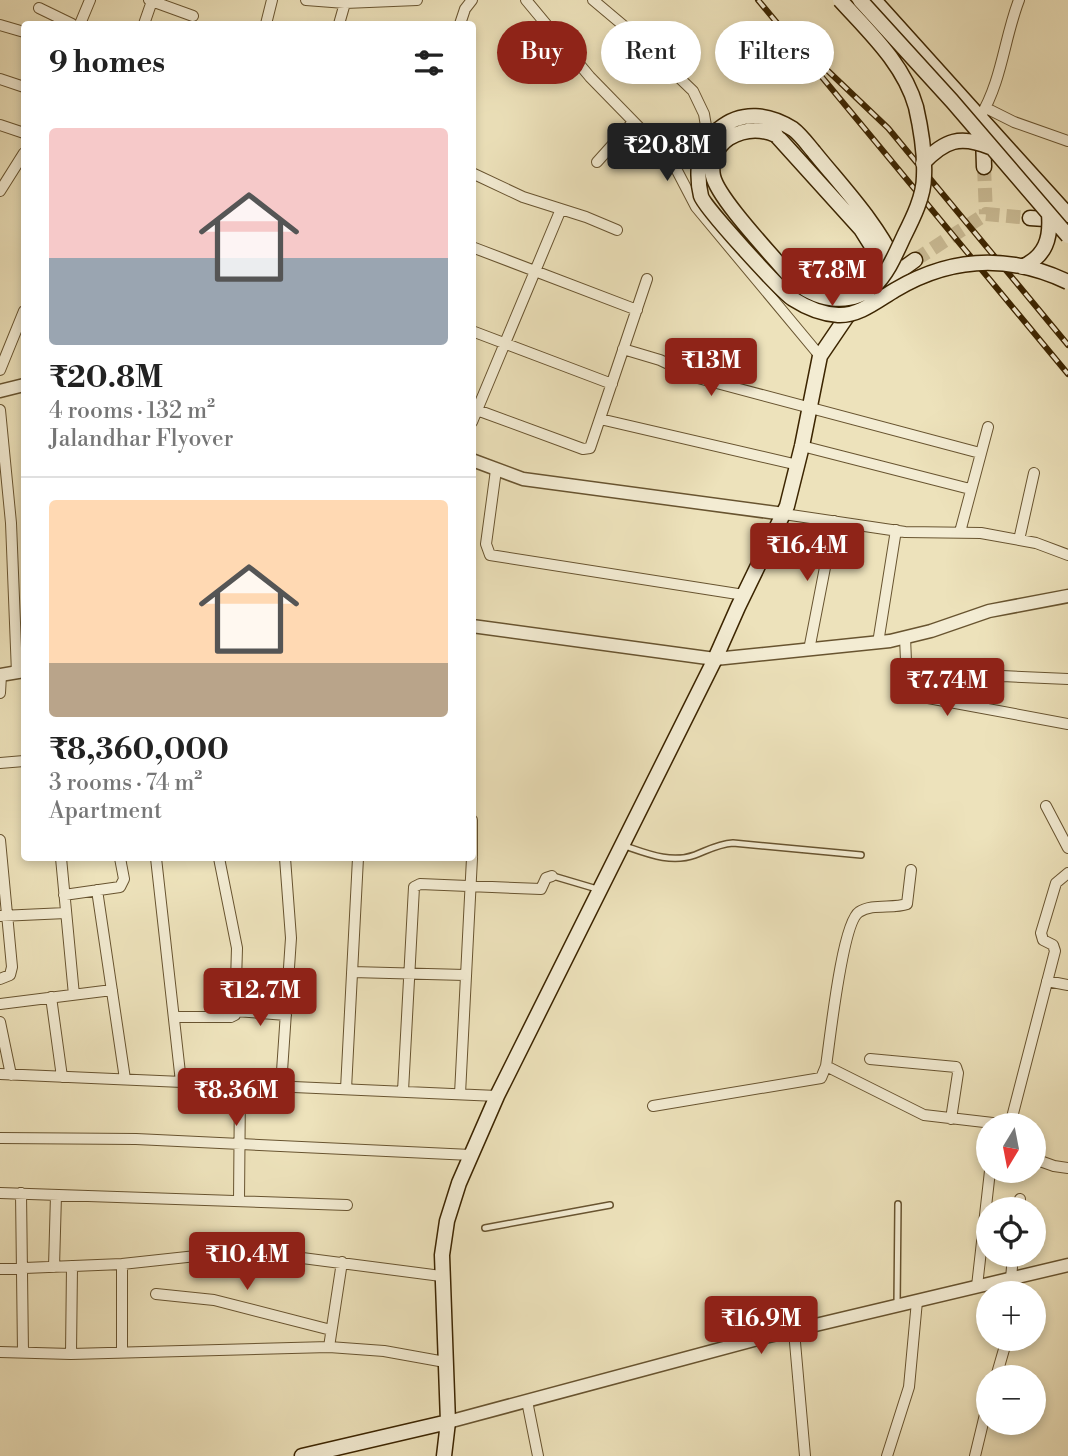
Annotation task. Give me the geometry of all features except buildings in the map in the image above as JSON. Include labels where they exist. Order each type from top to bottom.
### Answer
[{"type":"main road","points":[[840,0],[885,50],[903,76],[915,105],[925,177],[918,203],[887,269],[873,287],[852,297],[838,300],[805,291],[720,193],[712,174],[715,155],[720,145],[733,136],[752,130],[765,130],[776,135],[861,229],[878,256],[876,287]]},
{"type":"main road","points":[[860,0],[1068,236]]},
{"type":"main road","points":[[874,0],[983,115],[1068,215]]},
{"type":"main road","points":[[983,115],[984,167]]},
{"type":"main road","points":[[899,271],[874,225],[795,131],[773,119],[741,116],[725,124],[708,138],[700,157],[701,199],[776,285],[790,298],[822,314],[841,315],[861,310],[912,280],[954,265],[993,262],[1052,274],[1068,282]]},
{"type":"main road","points":[[923,163],[935,151],[953,141],[973,140],[991,147]]},
{"type":"main road","points":[[1022,267],[1035,261],[1044,250],[1050,232],[1049,214]]},
{"type":"main road","points":[[1030,218],[1068,221]]},
{"type":"main road","points":[[444,1456],[448,1422],[441,1276],[452,1233],[458,1183],[497,1096],[715,659],[784,514],[802,446],[820,356],[856,303],[915,260]]},
{"type":"main road","points":[[302,1456],[335,1452],[448,1422]]},
{"type":"street","points":[[81,21],[90,0]]},
{"type":"street","points":[[267,21],[272,0]]},
{"type":"street","points":[[306,0],[345,3],[417,0]]},
{"type":"street","points":[[526,0],[590,77],[672,161],[696,207],[820,356]]},
{"type":"street","points":[[593,0],[637,37],[693,91],[704,114],[708,138]]},
{"type":"street","points":[[1019,0],[998,77],[983,115],[1014,122],[1068,141]]},
{"type":"street","points":[[145,21],[151,1],[193,16]]},
{"type":"street","points":[[461,21],[470,1]]},
{"type":"street","points":[[340,21],[345,3]]},
{"type":"street","points":[[39,8],[66,21]]},
{"type":"street","points":[[0,24],[21,31]]},
{"type":"street","points":[[0,79],[21,86]]},
{"type":"street","points":[[597,162],[633,122]]},
{"type":"street","points":[[0,125],[21,132]]},
{"type":"street","points":[[0,191],[3,180],[21,157]]},
{"type":"street","points":[[476,175],[516,194],[617,230]]},
{"type":"street","points":[[476,414],[561,209]]},
{"type":"street","points":[[476,249],[637,310]]},
{"type":"street","points":[[478,410],[587,449],[592,444],[647,279]]},
{"type":"street","points":[[0,370],[21,318]]},
{"type":"street","points":[[476,333],[612,384]]},
{"type":"street","points":[[623,349],[660,360],[698,378],[980,453]]},
{"type":"street","points":[[0,391],[21,386]]},
{"type":"street","points":[[0,410],[21,672],[1,675],[0,693]]},
{"type":"street","points":[[600,419],[797,465]]},
{"type":"street","points":[[960,532],[988,427]]},
{"type":"street","points":[[802,446],[970,489]]},
{"type":"street","points":[[476,462],[523,479],[895,530],[981,533],[1036,543],[1068,555]]},
{"type":"street","points":[[496,470],[486,544],[490,555],[744,595]]},
{"type":"street","points":[[1019,540],[1034,473]]},
{"type":"street","points":[[809,650],[834,521]]},
{"type":"street","points":[[878,643],[895,530]]},
{"type":"street","points":[[476,627],[715,659],[878,643],[989,611],[1068,596]]},
{"type":"street","points":[[905,637],[907,686],[912,695],[1068,724]]},
{"type":"street","points":[[977,707],[995,681],[1002,676],[1068,679]]},
{"type":"street","points":[[0,763],[21,761]]},
{"type":"street","points":[[1046,806],[1064,831],[1068,848]]},
{"type":"street","points":[[0,840],[4,916],[12,967],[10,975],[0,979]]},
{"type":"street","points":[[61,861],[74,995]]},
{"type":"street","points":[[64,895],[123,884],[120,861]]},
{"type":"street","points":[[156,861],[181,1082]]},
{"type":"street","points":[[174,1017],[235,1015],[237,948],[220,861]]},
{"type":"street","points":[[281,1086],[291,928],[285,861]]},
{"type":"street","points":[[346,1089],[358,861]]},
{"type":"street","points":[[460,1094],[472,861]]},
{"type":"street","points":[[653,1106],[817,1080],[824,1074],[842,959],[852,918],[864,909],[907,904],[911,870]]},
{"type":"street","points":[[1013,1113],[1055,948],[1043,940],[1041,933],[1054,887],[1059,878],[1068,873]]},
{"type":"street","points":[[403,1091],[414,887],[420,884],[541,889],[546,878],[552,876]]},
{"type":"street","points":[[97,890],[125,1079]]},
{"type":"street","points":[[4,916],[66,913]]},
{"type":"street","points":[[352,972],[465,975]]},
{"type":"street","points":[[1047,981],[1068,985]]},
{"type":"street","points":[[0,1004],[112,990]]},
{"type":"street","points":[[51,997],[62,1077]]},
{"type":"street","points":[[236,1011],[286,1014]]},
{"type":"street","points":[[0,1022],[5,1074],[497,1096]]},
{"type":"street","points":[[870,1059],[956,1067],[958,1073],[951,1119]]},
{"type":"street","points":[[826,1066],[924,1115],[976,1122]]},
{"type":"street","points":[[239,1200],[240,1085]]},
{"type":"street","points":[[0,1138],[136,1139],[471,1155]]},
{"type":"street","points":[[1046,1163],[1068,1168]]},
{"type":"street","points":[[977,1281],[989,1183]]},
{"type":"street","points":[[0,1193],[347,1205]]},
{"type":"street","points":[[21,1193],[23,1352]]},
{"type":"street","points":[[54,1267],[56,1195]]},
{"type":"street","points":[[0,1269],[122,1264],[256,1252],[441,1276]]},
{"type":"street","points":[[329,1346],[342,1262]]},
{"type":"street","points":[[122,1264],[122,1353]]},
{"type":"street","points":[[1016,1281],[1068,1265]]},
{"type":"street","points":[[71,1354],[72,1266]]},
{"type":"street","points":[[448,1422],[976,1286]]},
{"type":"street","points":[[156,1294],[214,1300],[331,1330]]},
{"type":"street","points":[[887,1456],[909,1387],[917,1301]]},
{"type":"street","points":[[794,1331],[805,1456]]},
{"type":"street","points":[[0,1352],[71,1354],[329,1346],[384,1351],[445,1362]]},
{"type":"street","points":[[527,1401],[538,1456]]},
{"type":"street","points":[[975,1456],[980,1435]]},
{"type":"lane","points":[[622,845],[667,858],[692,856],[720,844],[733,843],[861,855]]},
{"type":"lane","points":[[552,876],[600,890]]},
{"type":"lane","points":[[897,1306],[898,1204]]},
{"type":"lane","points":[[485,1228],[610,1205]]},
{"type":"tunnel","points":[[984,167],[986,214]]},
{"type":"tunnel","points":[[915,260],[986,214],[1030,218]]},
{"type":"railway","points":[[758,0],[1068,374]]},
{"type":"railway","points":[[834,77],[888,128],[1068,345]]}]
